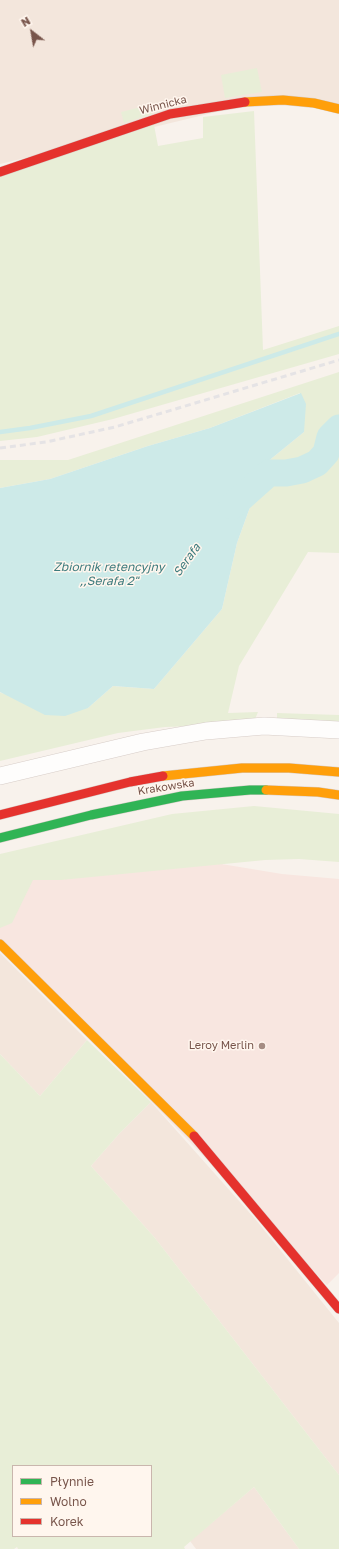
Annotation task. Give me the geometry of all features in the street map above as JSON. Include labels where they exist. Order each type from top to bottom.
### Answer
[{"type":"street","name":"Winnicka","points":[[0,172],[163,116],[241,102],[283,100],[314,103],[339,109]]},
{"type":"street","points":[[0,776],[143,742],[206,731],[264,726],[339,730]]},
{"type":"street","name":"Krakowska","points":[[0,815],[130,782],[170,775],[242,768],[296,768],[339,772]]},
{"type":"street","name":"Krakowska","points":[[0,838],[91,814],[182,796],[250,790],[318,792],[339,795]]},
{"type":"street","points":[[0,944],[202,1143],[339,1309]]},
{"type":"shaded area","points":[[0,0],[339,0],[339,104],[283,96],[0,164]]},
{"type":"shaded area","points":[[179,857],[282,874],[339,879],[339,1273],[327,1285],[0,944],[0,902],[7,873]]},
{"type":"shaded area","points":[[0,953],[87,1040],[40,1096],[0,1054]]},
{"type":"shaded area","points":[[151,1102],[256,1220],[339,1323],[339,1475],[155,1238],[91,1166],[119,1134]]},
{"type":"shaded area","points":[[254,1487],[299,1549],[196,1549],[190,1541]]},
{"type":"green space","points":[[257,68],[262,92],[225,98],[221,75]]},
{"type":"green space","points":[[149,105],[152,114],[124,123],[121,112]]},
{"type":"green space","points":[[254,111],[263,350],[339,326],[339,354],[113,419],[37,437],[0,441],[0,175],[154,125],[158,146],[203,138],[203,117]]},
{"type":"green space","points":[[339,372],[339,553],[308,552],[239,666],[228,713],[258,712],[253,724],[165,727],[118,733],[0,761],[0,692],[88,708],[113,686],[154,689],[222,609],[237,543],[266,463],[304,432],[300,393],[210,428],[148,446],[50,479],[0,488],[0,460],[68,460]]},
{"type":"green space","points":[[277,713],[339,715],[339,725],[277,719]]},
{"type":"green space","points":[[254,806],[339,814],[339,862],[299,859],[265,860],[61,880],[33,880],[12,923],[0,928],[0,854],[172,814]]},
{"type":"green space","points":[[87,1040],[151,1102],[119,1134],[91,1166],[155,1238],[339,1475],[339,1549],[299,1549],[254,1487],[184,1547],[185,1549],[18,1549],[17,1547],[14,1549],[0,1549],[0,1054],[40,1096]]},
{"type":"water","name":"Zbiornik retencyjny ,,Serafa 2\"","points":[[301,393],[306,404],[304,432],[266,463],[237,543],[222,609],[154,689],[113,686],[88,708],[65,716],[45,715],[0,692],[0,488],[50,479],[148,446],[210,428]]},
{"type":"waterway","points":[[0,432],[30,428],[91,416],[339,334]]},
{"type":"waterway","name":"Serafa","points":[[232,506],[269,473],[286,473],[302,470],[317,463],[326,453],[330,437],[339,428]]},
{"type":"railway","points":[[0,448],[46,442],[115,427],[339,360]]},
{"type":"traffic: fast","points":[[0,838],[91,815],[182,796],[266,790]]},
{"type":"traffic: slow","points":[[245,102],[283,100],[314,103],[339,109]]},
{"type":"traffic: slow","points":[[163,776],[242,768],[289,768],[339,772]]},
{"type":"traffic: slow","points":[[266,790],[318,792],[339,795]]},
{"type":"traffic: slow","points":[[0,944],[194,1136]]},
{"type":"traffic: jam","points":[[0,172],[170,114],[245,102]]},
{"type":"traffic: jam","points":[[0,815],[130,782],[163,776]]},
{"type":"traffic: jam","points":[[194,1136],[339,1309]]},
{"type":"place","name":"Leroy Merlin","points":[[262,1046]]}]
